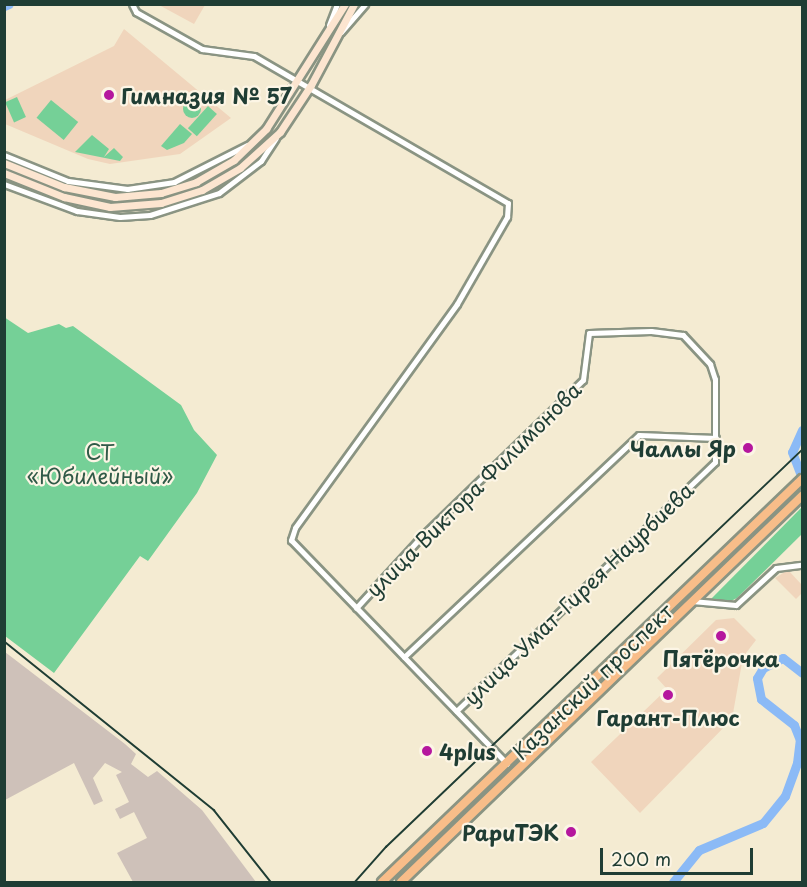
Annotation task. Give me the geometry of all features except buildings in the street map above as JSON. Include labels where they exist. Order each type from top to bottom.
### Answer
[{"type":"main road","points":[[4,163],[64,187],[95,194],[137,196],[196,182],[234,160],[257,140],[299,81],[345,4]]},
{"type":"main road","points":[[4,173],[87,203],[135,207],[161,203],[224,179],[258,154],[280,132],[309,87],[354,4]]},
{"type":"main road","name":"Казанский проспект","points":[[382,882],[802,479]]},
{"type":"main road","name":"Казанский проспект","points":[[401,882],[800,498]]},
{"type":"main road","points":[[758,522],[768,519],[765,530]]},
{"type":"main road","points":[[405,860],[404,871],[411,873]]},
{"type":"street","points":[[132,4],[136,12],[199,48],[252,55],[505,199],[509,209],[507,217],[457,304],[295,528],[292,543],[507,764]]},
{"type":"street","points":[[308,64],[338,4]]},
{"type":"street","points":[[334,40],[364,4]]},
{"type":"street","points":[[4,184],[77,211],[120,217],[150,215],[196,203],[236,183],[261,162],[280,132]]},
{"type":"street","points":[[4,155],[68,181],[127,189],[184,178],[257,140]]},
{"type":"street","name":"улица Умат-Гирея Наурбиева","points":[[456,711],[715,462],[715,379],[710,364],[683,335],[651,331],[589,333]]},
{"type":"street","name":"улица Виктора Филимонова","points":[[356,608],[423,535],[583,380],[589,333]]},
{"type":"street","points":[[404,657],[639,435],[716,438]]},
{"type":"street","points":[[692,601],[736,605],[776,568],[802,565]]},
{"type":"shaded area","points":[[205,4],[194,24],[159,5]]},
{"type":"shaded area","name":"Гимназия № 57","points":[[124,29],[231,118],[180,154],[110,164],[88,159],[5,124],[5,100],[114,46]]},
{"type":"shaded area","points":[[788,570],[802,585],[802,593],[796,599],[775,578]]},
{"type":"shaded area","points":[[734,618],[756,640],[743,657],[732,719],[640,813],[591,762],[667,689],[657,678],[716,620]]},
{"type":"shaded area","points":[[5,652],[125,744],[136,754],[131,764],[148,777],[157,771],[202,810],[256,882],[133,882],[117,853],[147,838],[134,812],[120,819],[115,809],[129,802],[116,775],[122,772],[105,763],[93,778],[103,801],[94,805],[74,763],[5,800]]},
{"type":"green space","points":[[17,97],[26,117],[14,122],[5,102]]},
{"type":"green space","points":[[51,100],[78,122],[64,140],[37,118]]},
{"type":"green space","points":[[192,100],[199,102],[201,109],[199,116],[192,118],[185,116],[183,109],[185,102]]},
{"type":"green space","points":[[208,106],[217,114],[197,136],[188,128]]},
{"type":"green space","points":[[180,124],[192,134],[184,143],[167,150],[161,146]]},
{"type":"green space","points":[[92,135],[109,149],[104,157],[114,148],[123,157],[120,161],[75,152]]},
{"type":"green space","name":"СТ «Юбилейный»","points":[[4,317],[28,333],[59,324],[66,328],[73,326],[181,405],[194,430],[217,455],[197,493],[148,561],[140,556],[54,673],[5,636]]},
{"type":"green space","points":[[802,507],[802,534],[737,598],[727,603],[711,599]]},
{"type":"green space","points":[[768,519],[733,554],[405,871],[429,845]]},
{"type":"waterway","points":[[4,6],[9,4]]},
{"type":"waterway","points":[[802,430],[792,452],[802,478]]},
{"type":"waterway","points":[[673,882],[699,850],[763,823],[785,796],[797,763],[800,740],[794,725],[761,699],[757,678],[763,668],[783,658],[802,673]]},
{"type":"tram line","points":[[355,882],[386,847],[802,450]]},
{"type":"railway","points":[[4,641],[214,810],[271,882]]},
{"type":"place","name":"Гимназия № 57","points":[[109,95]]},
{"type":"place","name":"Чаллы Яр","points":[[748,448]]},
{"type":"place","name":"Пятёрочка","points":[[721,636]]},
{"type":"place","name":"Гарант-Плюс","points":[[668,695]]},
{"type":"place","name":"4plus","points":[[427,751]]},
{"type":"place","name":"РариТЭК","points":[[571,832]]}]
